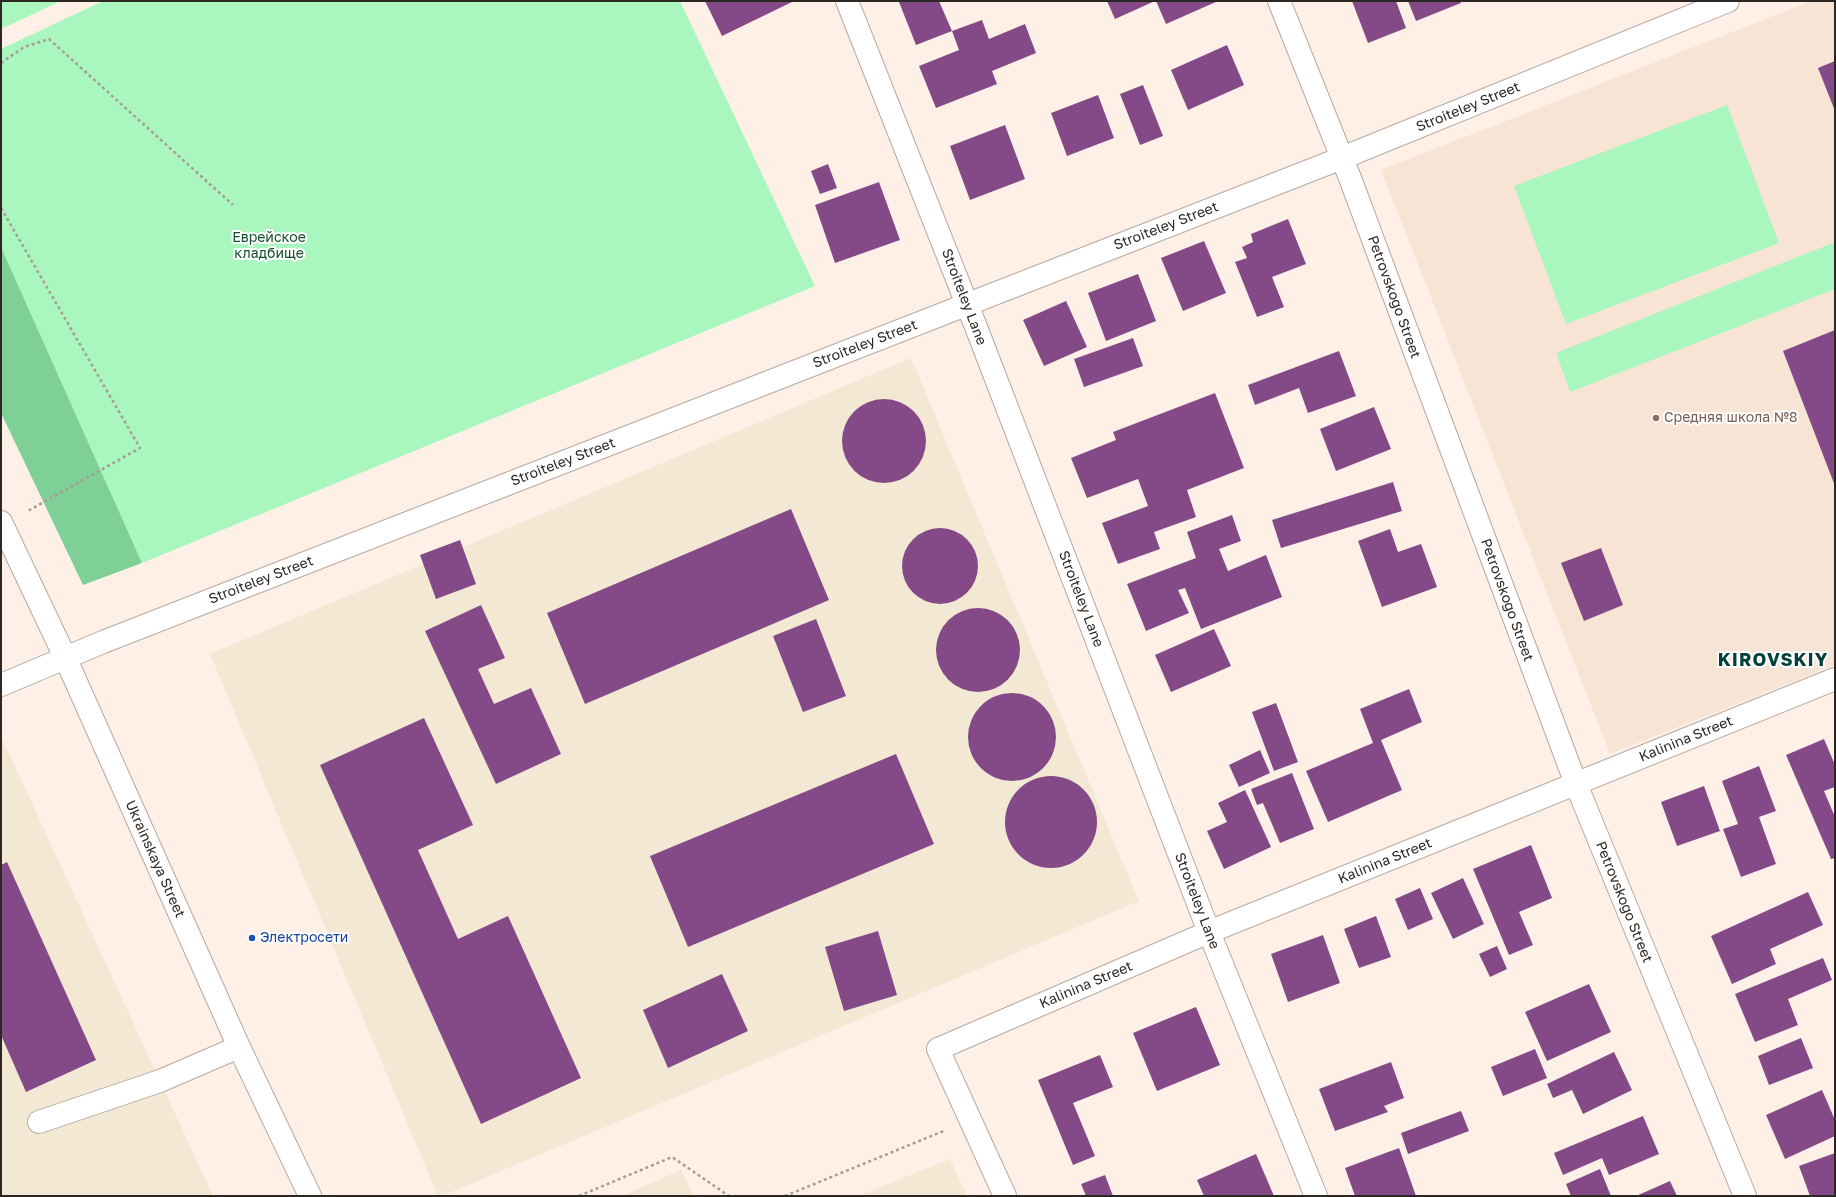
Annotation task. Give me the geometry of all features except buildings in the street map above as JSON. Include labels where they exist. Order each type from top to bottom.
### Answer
[{"type":"street","name":"Stroiteley Lane","points":[[848,1],[967,304],[1209,932],[1316,1196]]},
{"type":"street","name":"Petrovskogo Street","points":[[1279,1],[1342,158],[1576,784],[1745,1196]]},
{"type":"street","name":"Stroiteley Street","points":[[1,685],[65,657],[1342,158],[1728,1]]},
{"type":"street","name":"Ukrainskaya Street","points":[[2,523],[65,657],[239,1047],[310,1196]]},
{"type":"street","name":"Kalinina Street","points":[[970,1120],[938,1049],[1209,932],[1835,679]]},
{"type":"street","points":[[39,1122],[160,1081],[239,1047]]},
{"type":"street","points":[[970,1120],[1004,1196]]},
{"type":"path","points":[[1,63],[24,47],[49,39],[232,205]]},
{"type":"path","points":[[1,208],[140,448],[2,523]]},
{"type":"path","points":[[785,1196],[970,1120]]},
{"type":"path","points":[[579,1196],[672,1157],[729,1196]]},
{"type":"shaded area","name":"Средняя школа №8","points":[[1811,1],[1835,1],[1835,665],[1610,754],[1381,170]]},
{"type":"shaded area","points":[[911,358],[1139,901],[442,1196],[438,1196],[210,654]]},
{"type":"shaded area","points":[[1,736],[213,1196],[1,1196]]},
{"type":"shaded area","points":[[950,1159],[967,1196],[858,1196]]},
{"type":"shaded area","points":[[681,1170],[694,1196],[622,1196]]},
{"type":"green space","points":[[1,1],[61,1],[1,29]]},
{"type":"green space","name":"Еврейское кладбище","points":[[103,1],[680,1],[815,286],[142,563],[1,247],[1,49]]},
{"type":"green space","points":[[1727,105],[1779,243],[1566,324],[1514,186]]},
{"type":"green space","points":[[1833,243],[1835,247],[1835,289],[1570,392],[1556,353]]},
{"type":"green space","points":[[1,247],[142,563],[83,585],[1,413]]},
{"type":"place","name":"Средняя школа №8","points":[[1656,418]]},
{"type":"place","name":"Электросети","points":[[252,938]]},
{"type":"district","name":"KIROVSKIY","points":[[1773,660]]}]
